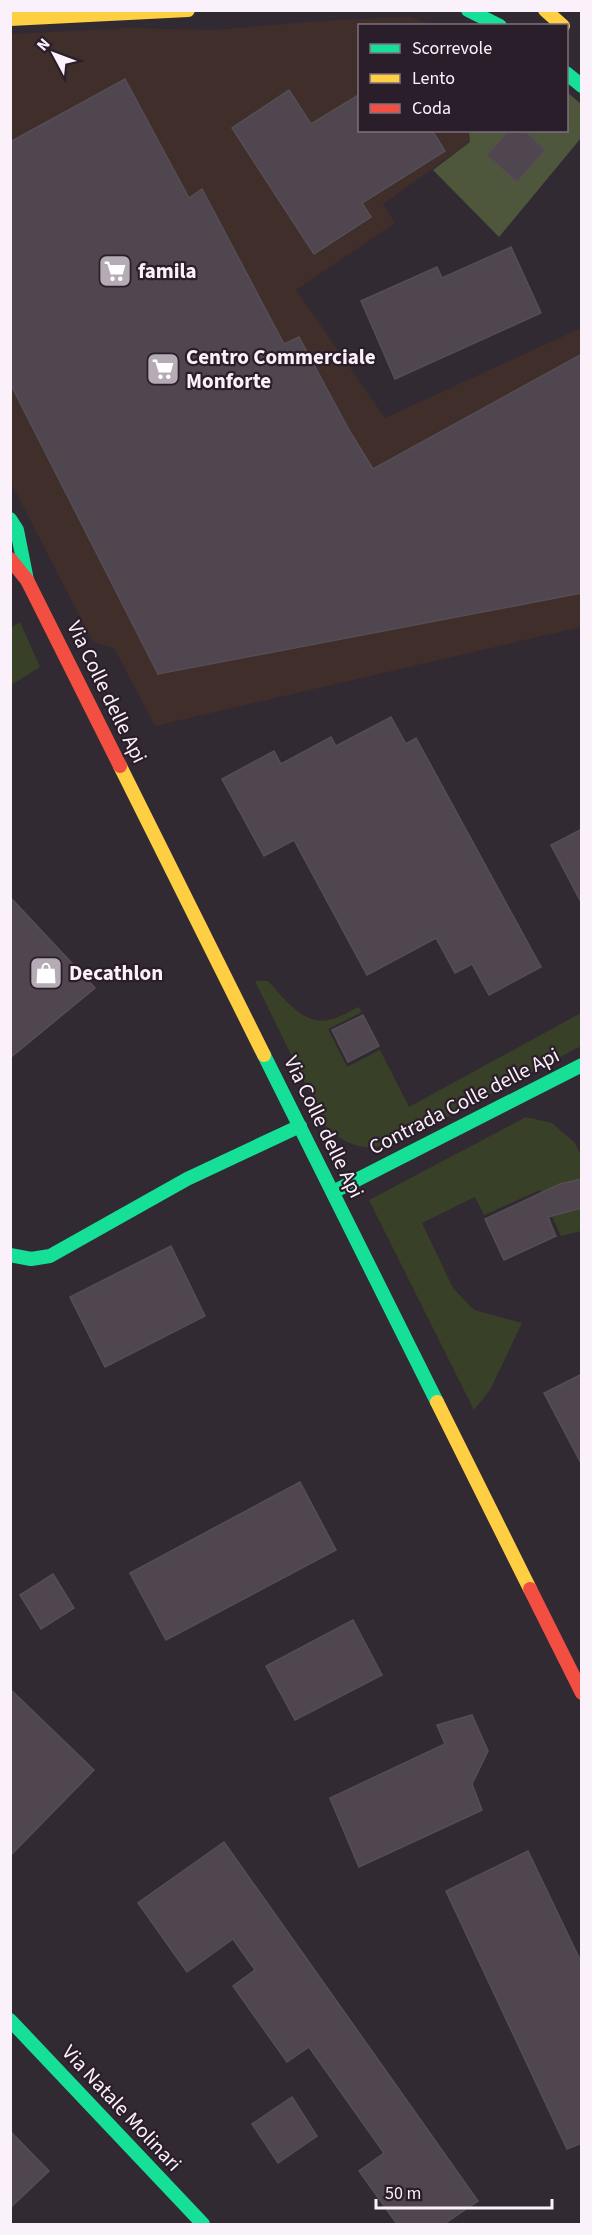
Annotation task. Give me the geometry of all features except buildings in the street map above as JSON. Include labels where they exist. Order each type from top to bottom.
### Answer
[{"type":"main road","points":[[10,19],[188,10]]},
{"type":"main road","points":[[468,10],[497,24]]},
{"type":"main road","points":[[545,10],[562,24]]},
{"type":"main road","points":[[568,75],[582,86]]},
{"type":"main road","name":"Via Colle delle Api","points":[[10,519],[17,530],[27,580]]},
{"type":"main road","name":"Via Colle delle Api","points":[[10,559],[27,580],[582,1693]]},
{"type":"main road","name":"Contrada Colle delle Api","points":[[333,1192],[582,1065]]},
{"type":"main road","points":[[10,1255],[31,1259],[50,1256],[187,1179],[300,1126]]},
{"type":"main road","name":"Via Natale Molinari","points":[[10,2020],[203,2224]]},
{"type":"shaded area","name":"Centro Commerciale Monforte","points":[[409,17],[431,24],[358,24],[358,132],[469,132],[470,142],[383,204],[395,223],[296,290],[385,418],[581,328],[581,627],[155,726],[114,648],[93,642],[11,483],[11,34],[130,28],[215,30],[318,21]]},
{"type":"green space","points":[[568,93],[581,104],[581,138],[499,237],[433,170],[470,142],[469,132],[568,132]]},
{"type":"green space","points":[[20,622],[40,667],[11,685],[11,628]]},
{"type":"green space","points":[[255,981],[268,981],[294,1009],[311,1019],[329,1020],[359,1007],[362,1012],[328,1029],[347,1067],[380,1050],[409,1107],[581,1013],[581,1046],[398,1143],[361,1147],[328,1130]]},
{"type":"green space","points":[[526,1117],[552,1123],[575,1143],[581,1156],[581,1231],[561,1236],[540,1190],[484,1215],[475,1197],[422,1223],[453,1288],[474,1310],[522,1323],[490,1390],[474,1410],[369,1200]]},
{"type":"traffic: fast","points":[[468,10],[496,24]]},
{"type":"traffic: fast","points":[[568,75],[582,86]]},
{"type":"traffic: fast","points":[[10,519],[17,530],[27,580]]},
{"type":"traffic: fast","points":[[264,1055],[437,1402]]},
{"type":"traffic: fast","points":[[333,1192],[582,1065]]},
{"type":"traffic: fast","points":[[10,1255],[31,1259],[50,1256],[187,1179],[300,1126]]},
{"type":"traffic: fast","points":[[10,2020],[203,2224]]},
{"type":"traffic: slow","points":[[10,19],[188,10]]},
{"type":"traffic: slow","points":[[545,10],[561,24]]},
{"type":"traffic: slow","points":[[120,766],[264,1055]]},
{"type":"traffic: slow","points":[[437,1402],[530,1589]]},
{"type":"traffic: jam","points":[[10,559],[27,580],[120,766]]},
{"type":"traffic: jam","points":[[530,1589],[582,1693]]},
{"type":"place","name":"famila","points":[[115,271]]},
{"type":"place","name":"Centro Commerciale Monforte","points":[[163,369]]},
{"type":"place","name":"Decathlon","points":[[46,973]]}]
